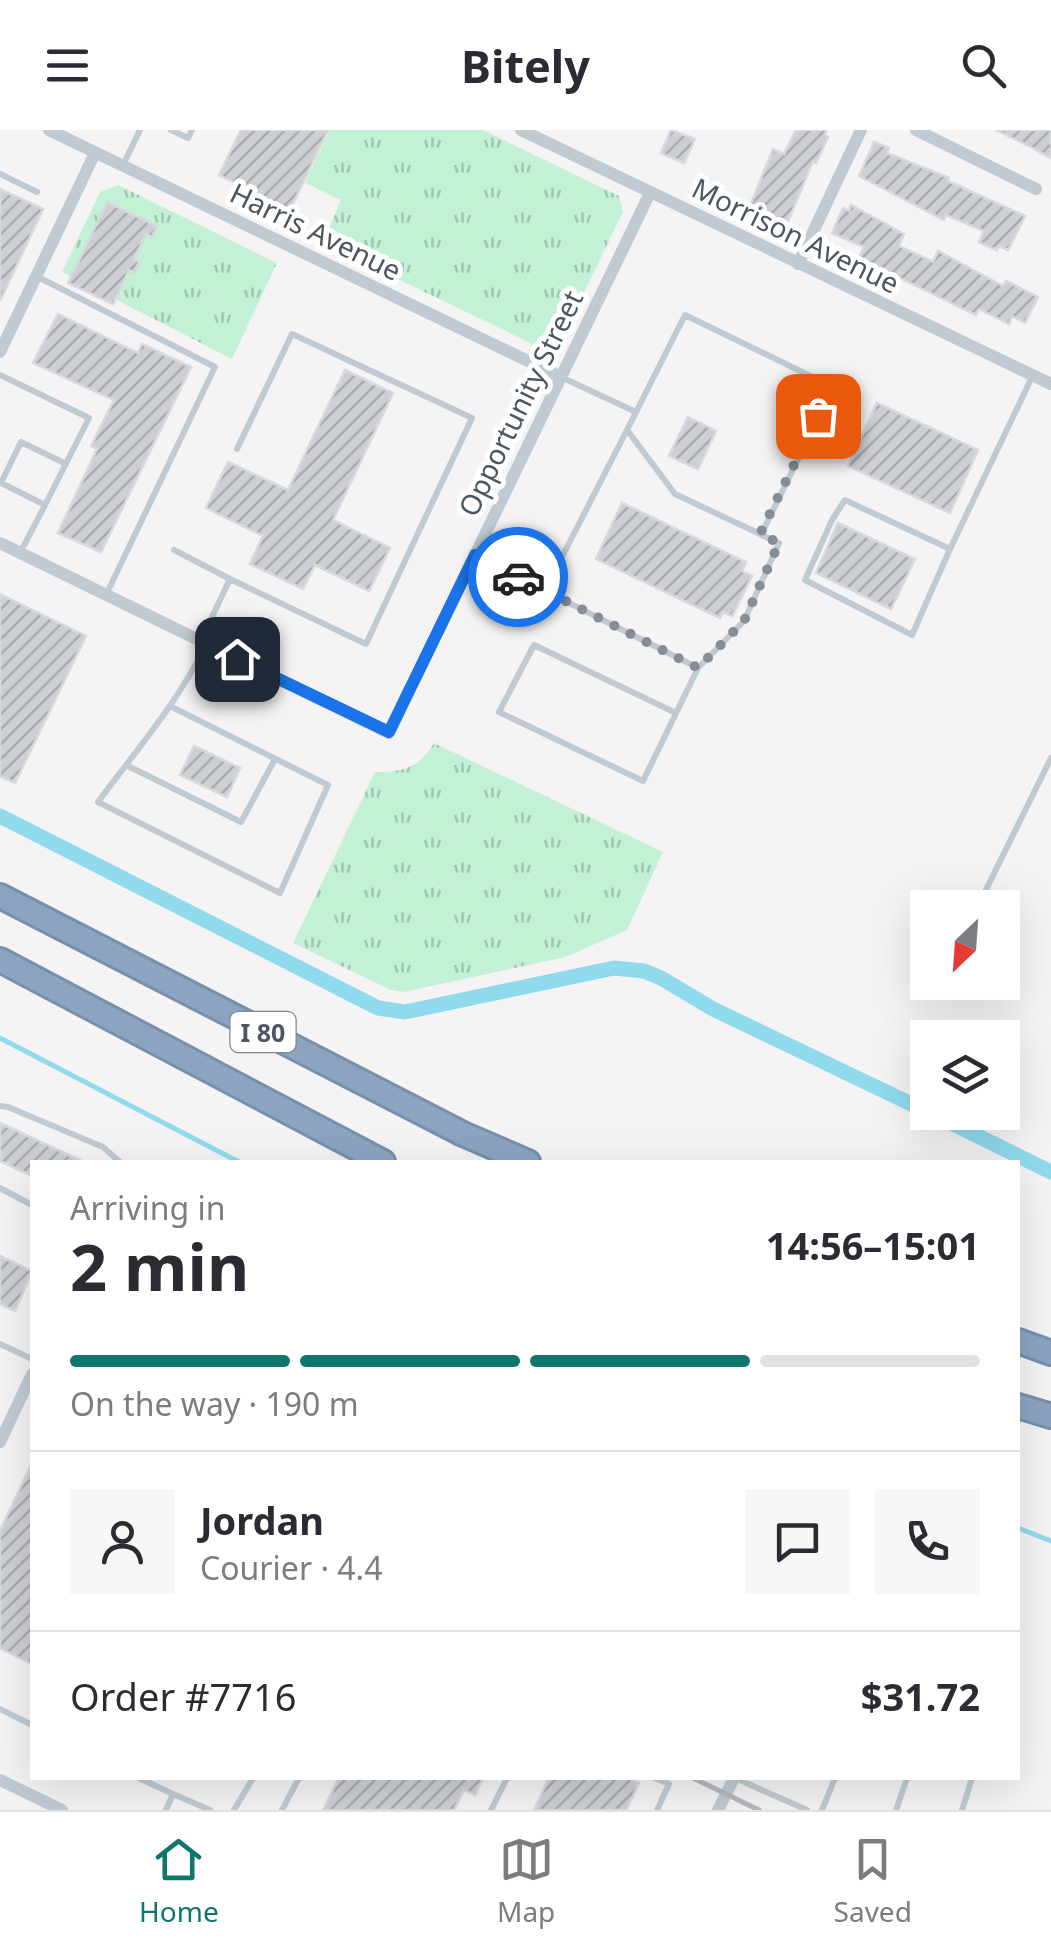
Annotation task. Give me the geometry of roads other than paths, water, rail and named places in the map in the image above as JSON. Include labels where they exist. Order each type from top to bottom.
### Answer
[{"type":"highway","name":"I 80","points":[[0,896],[462,1134],[523,1160]]},
{"type":"highway","name":"I 80","points":[[0,960],[379,1160]]},
{"type":"highway","points":[[1020,1342],[1051,1353]]},
{"type":"highway","points":[[1020,1407],[1051,1416]]},
{"type":"street","name":"Harris Avenue","points":[[49,130],[561,377]]},
{"type":"street","name":"Morrison Avenue","points":[[520,130],[1051,384]]},
{"type":"street","points":[[798,264],[861,130]]},
{"type":"street","points":[[916,130],[1036,188]]},
{"type":"street","points":[[0,352],[6,324],[36,276],[96,152]]},
{"type":"street","name":"Opportunity Street","points":[[0,544],[389,732],[650,193]]},
{"type":"street","points":[[1,1436],[30,1378]]},
{"type":"street","points":[[0,1780],[62,1810]]},
{"type":"street","points":[[718,1810],[733,1780]]},
{"type":"lane","points":[[123,166],[140,130]]},
{"type":"lane","points":[[171,130],[188,138],[192,130]]},
{"type":"lane","points":[[0,174],[37,192]]},
{"type":"lane","points":[[36,276],[215,368],[106,595]]},
{"type":"lane","points":[[544,590],[685,315],[833,387],[760,534]]},
{"type":"lane","points":[[174,550],[366,644],[472,418],[292,334],[237,449]]},
{"type":"lane","points":[[0,375],[89,418],[20,553]]},
{"type":"lane","points":[[950,549],[845,500],[804,580],[912,634],[1032,376]]},
{"type":"lane","points":[[561,377],[636,412]]},
{"type":"lane","points":[[626,430],[675,494],[779,543],[744,621],[698,668],[643,781],[500,712],[534,644],[676,713]]},
{"type":"lane","points":[[45,506],[1,483],[21,442],[66,464]]},
{"type":"lane","points":[[475,555],[698,668]]},
{"type":"lane","points":[[170,706],[328,785],[280,893],[98,802],[170,706],[187,684],[230,579]]},
{"type":"lane","points":[[126,765],[242,822],[276,758]]},
{"type":"lane","points":[[986,890],[1051,758]]},
{"type":"lane","points":[[0,1106],[103,1147],[118,1160]]},
{"type":"lane","points":[[0,1188],[30,1204]]},
{"type":"lane","points":[[0,1344],[30,1358]]},
{"type":"lane","points":[[0,1709],[30,1724]]},
{"type":"lane","points":[[143,1780],[210,1810]]},
{"type":"lane","points":[[234,1810],[252,1780]]},
{"type":"lane","points":[[282,1810],[298,1780]]},
{"type":"lane","points":[[491,1810],[506,1780]]},
{"type":"lane","points":[[658,1810],[669,1784],[660,1780]]},
{"type":"lane","points":[[739,1780],[808,1810]]},
{"type":"lane","points":[[822,1810],[834,1780]]},
{"type":"lane","points":[[896,1810],[905,1780]]},
{"type":"lane","points":[[962,1810],[971,1780]]},
{"type":"lane","points":[[166,1810],[173,1794]]},
{"type":"waterway","points":[[0,816],[378,1008],[405,1012],[614,968],[644,971],[713,1009],[910,1103]]},
{"type":"waterway","points":[[0,1038],[235,1160]]},
{"type":"waterway","points":[[966,1130],[1051,1172]]},
{"type":"waterway","points":[[1020,1529],[1051,1541]]},
{"type":"railway","points":[[697,1780],[759,1810]]}]
